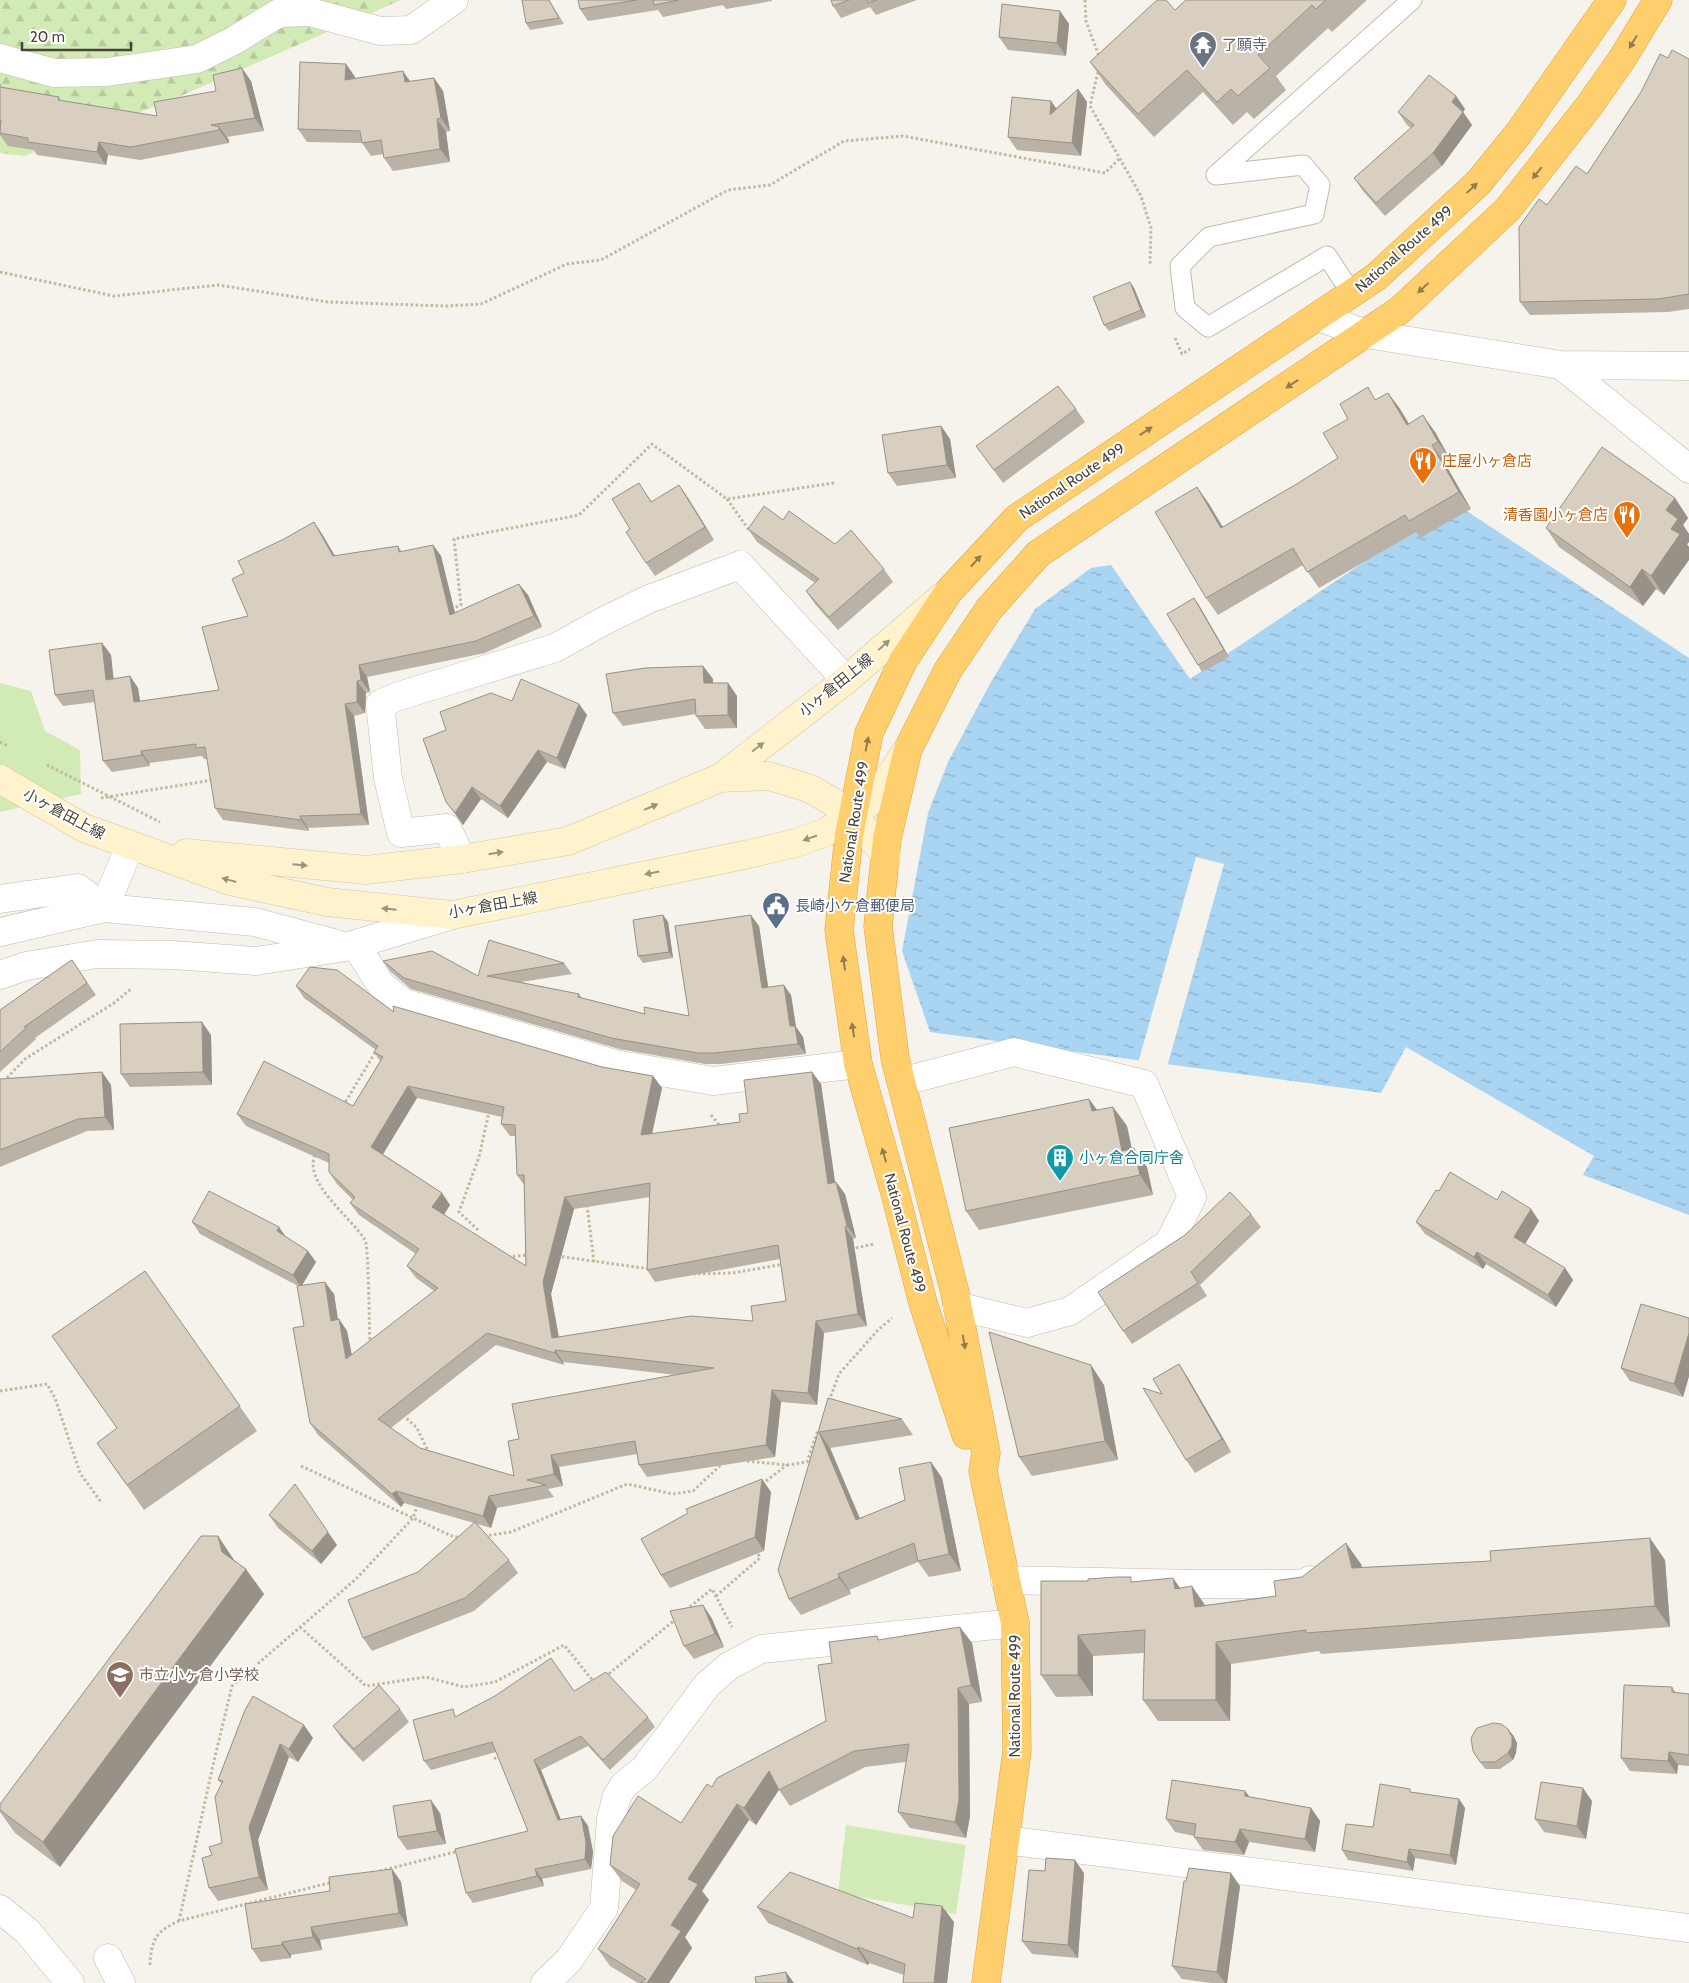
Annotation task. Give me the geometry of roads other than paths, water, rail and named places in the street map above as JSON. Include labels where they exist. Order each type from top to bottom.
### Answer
[{"type":"highway","name":"National Route 499","points":[[983,1471],[972,1458],[921,1295],[858,1064],[839,930],[853,814],[870,733],[903,661],[949,591],[1016,518],[1319,317],[1376,277],[1478,184],[1518,134],[1612,0]]},
{"type":"highway","name":"National Route 499","points":[[986,1983],[1017,1751],[1015,1623],[983,1471],[986,1453],[957,1306],[895,1058],[878,926],[887,839],[908,749],[948,670],[989,609],[1038,554],[1400,310],[1508,209],[1589,106],[1622,59],[1658,0]]},
{"type":"main road","name":"小ヶ倉田上線","points":[[130,846],[232,859],[366,870],[462,859],[568,841],[720,778],[846,680],[949,591]]},
{"type":"main road","name":"小ヶ倉田上線","points":[[0,779],[84,828],[230,881],[327,902],[452,915],[796,843],[826,832],[875,799],[908,749]]},
{"type":"main road","name":"小ヶ倉田上線","points":[[720,778],[770,776],[811,789],[853,814],[886,856]]},
{"type":"street","points":[[0,58],[54,73],[107,72],[197,59],[233,41],[279,13],[310,12],[380,31],[411,30],[454,0]]},
{"type":"street","points":[[1319,317],[1366,334],[1560,366],[1689,366]]},
{"type":"street","points":[[1560,366],[1689,469]]},
{"type":"street","points":[[462,859],[447,828],[401,833],[388,778],[380,704],[399,696],[555,648],[602,622],[649,600],[740,565],[846,680]]},
{"type":"street","points":[[104,908],[130,846]]},
{"type":"street","points":[[0,899],[78,888],[104,908]]},
{"type":"street","points":[[0,932],[104,908],[255,922],[351,946],[381,985],[404,1003],[615,1064],[713,1081],[811,1068],[858,1064]]},
{"type":"street","points":[[0,975],[43,963],[97,954],[173,955],[256,961],[351,946],[452,915]]},
{"type":"street","points":[[901,1082],[1014,1052],[1144,1084],[1192,1197],[1169,1243],[1070,1311],[1027,1323],[957,1306]]},
{"type":"street","points":[[1005,1580],[1188,1584],[1302,1584],[1319,1576],[1332,1565]]},
{"type":"street","points":[[545,1983],[569,1960],[604,1908],[611,1819],[617,1796],[624,1785],[644,1769],[707,1685],[729,1666],[761,1650],[1015,1623]]},
{"type":"street","points":[[1005,1840],[1689,1928]]},
{"type":"street","points":[[0,1909],[27,1932],[70,1983]]},
{"type":"street","points":[[108,1958],[121,1983]]},
{"type":"lane","points":[[1352,294],[1327,256],[1208,328],[1185,308],[1180,266],[1209,237],[1314,214],[1320,185],[1303,165],[1216,175],[1412,0]]},
{"type":"water","points":[[1453,502],[1689,658],[1689,1215],[1583,1175],[1594,1156],[1406,1047],[1381,1093],[930,1032],[902,951],[928,813],[948,762],[991,682],[1035,609],[1091,568],[1111,565],[1190,679]]},
{"type":"place","name":"了願寺","points":[[1203,69]]},
{"type":"place","name":"庄屋小ヶ倉店","points":[[1423,485]]},
{"type":"place","name":"清香園小ヶ倉店","points":[[1627,539]]},
{"type":"place","name":"長崎小ケ倉郵便局","points":[[776,930]]},
{"type":"place","name":"小ヶ倉合同庁舎","points":[[1060,1182]]},
{"type":"place","name":"市立小ヶ倉小学校","points":[[120,1699]]}]
